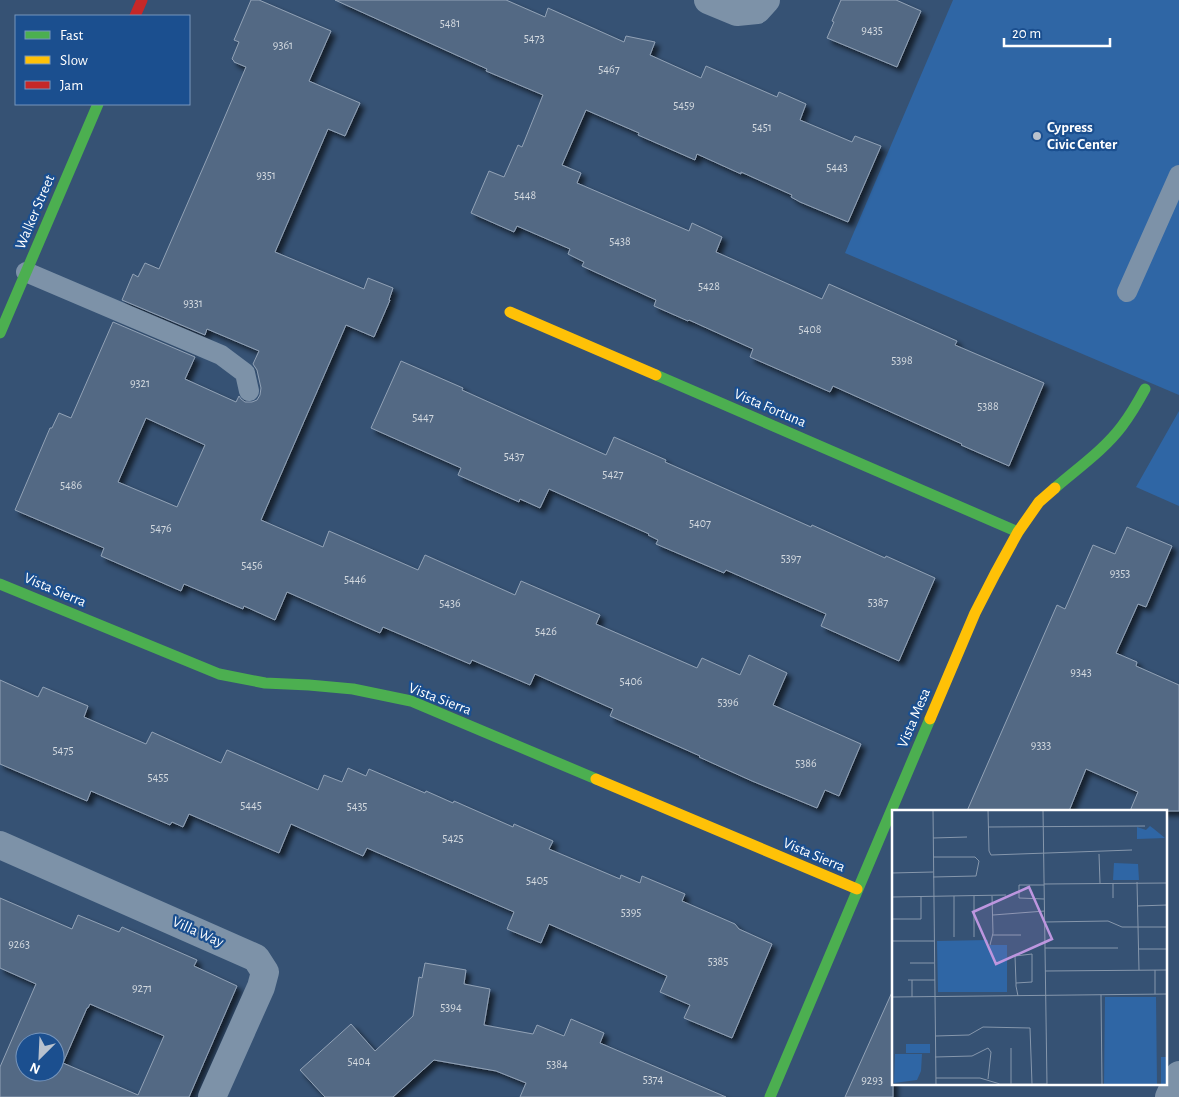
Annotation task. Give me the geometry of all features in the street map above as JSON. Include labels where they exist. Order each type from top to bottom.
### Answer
[{"type":"street","points":[[135,15],[142,0]]},
{"type":"street","points":[[708,0],[737,12],[761,5]]},
{"type":"street","name":"Walker Street","points":[[0,333],[98,105]]},
{"type":"street","name":"Vista Fortuna","points":[[510,312],[1018,532]]},
{"type":"street","name":"Vista Mesa","points":[[770,1097],[975,613],[994,574],[1018,532],[1039,502],[1101,448],[1121,427],[1145,389]]},
{"type":"street","name":"Vista Sierra","points":[[0,584],[219,674],[265,683],[352,689],[411,701],[857,889]]},
{"type":"street","name":"Villa Way","points":[[0,845],[256,958],[265,972],[261,987],[212,1097]]},
{"type":"street","points":[[1169,1097],[1179,1075]]},
{"type":"lane","points":[[1127,292],[1179,175]]},
{"type":"lane","points":[[26,272],[221,355],[245,374],[249,391]]},
{"type":"shaded area","name":"Cypress Civic Center","points":[[953,0],[1179,0],[1179,395],[845,253]]},
{"type":"shaded area","points":[[1179,411],[1179,506],[1136,487]]},
{"type":"building","points":[[251,0],[259,0],[331,31],[309,81],[360,103],[345,136],[328,129],[275,252],[364,289],[368,278],[393,288],[390,300],[374,337],[346,325],[261,520],[323,547],[329,531],[418,570],[425,555],[515,595],[521,581],[600,615],[596,624],[697,668],[702,658],[740,675],[749,655],[787,673],[773,705],[861,744],[839,796],[825,790],[817,808],[752,781],[610,716],[613,709],[535,674],[530,685],[472,660],[470,664],[383,627],[380,633],[287,592],[275,620],[244,606],[243,609],[184,584],[181,591],[101,556],[104,548],[15,510],[50,428],[52,428],[59,413],[71,418],[113,322],[195,357],[185,379],[236,402],[239,396],[245,402],[252,402],[257,400],[260,395],[261,388],[257,370],[253,364],[259,351],[207,329],[205,335],[122,300],[133,274],[138,277],[145,263],[159,269],[209,154],[246,67],[234,62],[232,59],[239,42],[234,40]],"holes":[[[146,418],[205,445],[177,507],[118,482]]]},
{"type":"building","points":[[335,0],[506,0],[545,17],[548,8],[624,42],[626,36],[655,42],[650,55],[701,78],[706,66],[777,97],[779,92],[806,104],[800,120],[852,142],[855,136],[881,146],[848,222],[800,202],[791,197],[792,195],[741,172],[741,174],[697,154],[695,160],[586,110],[562,165],[581,173],[577,183],[689,231],[692,223],[722,237],[716,252],[822,299],[829,284],[957,341],[955,345],[1044,383],[1009,466],[833,386],[830,392],[750,357],[753,349],[654,306],[656,300],[582,266],[584,262],[568,254],[570,249],[517,226],[514,232],[471,213],[489,171],[504,177],[518,145],[522,147],[543,95],[486,71],[487,69]]},
{"type":"building","points":[[841,0],[896,0],[921,11],[897,67],[827,38]]},
{"type":"building","points":[[401,361],[606,455],[614,437],[666,460],[665,462],[811,527],[812,525],[935,578],[899,661],[821,626],[826,614],[726,570],[724,573],[656,544],[658,540],[649,534],[549,489],[540,508],[520,499],[519,502],[458,475],[461,468],[371,428]]},
{"type":"building","points":[[1127,527],[1172,546],[1146,607],[1138,604],[1116,653],[1137,662],[1136,666],[1179,685],[1179,811],[1130,810],[1138,792],[1086,769],[1069,810],[967,810],[1057,605],[1065,609],[1093,545],[1115,554]]},
{"type":"building","points":[[0,680],[38,697],[43,687],[88,706],[84,717],[146,744],[152,732],[221,763],[227,750],[318,790],[324,775],[342,782],[348,768],[366,776],[369,769],[425,793],[426,791],[453,803],[454,801],[513,827],[514,824],[553,841],[549,849],[620,879],[621,875],[640,883],[642,876],[685,894],[682,901],[735,924],[739,929],[772,944],[732,1038],[684,1018],[690,1005],[660,992],[667,976],[549,924],[541,943],[507,929],[514,912],[367,848],[363,856],[291,824],[279,853],[189,814],[183,827],[172,822],[170,825],[91,791],[87,801],[0,764]]},
{"type":"building","points":[[0,898],[72,929],[78,915],[119,932],[122,927],[197,960],[194,966],[237,986],[189,1097],[0,1097],[0,1067],[15,1032],[15,1082],[65,1082],[65,1064],[138,1095],[164,1036],[90,1004],[65,1058],[65,1032],[15,1032],[36,984],[0,968]]},
{"type":"building","points":[[425,963],[466,970],[464,984],[490,989],[484,1025],[533,1034],[537,1025],[564,1036],[571,1019],[604,1033],[600,1043],[726,1097],[520,1097],[526,1083],[496,1071],[434,1060],[393,1097],[325,1097],[300,1070],[351,1024],[375,1051],[413,1016],[419,977],[422,978]]},
{"type":"building","points":[[892,992],[893,1097],[845,1097]]},
{"type":"traffic: fast","points":[[0,333],[98,105]]},
{"type":"traffic: fast","points":[[656,375],[1018,532]]},
{"type":"traffic: fast","points":[[1055,488],[1115,435],[1145,389]]},
{"type":"traffic: fast","points":[[0,584],[219,674],[265,683],[353,689],[411,701],[596,779]]},
{"type":"traffic: fast","points":[[770,1097],[930,719]]},
{"type":"traffic: slow","points":[[510,312],[656,375]]},
{"type":"traffic: slow","points":[[930,719],[975,613],[995,574],[1018,532],[1039,502],[1055,488]]},
{"type":"traffic: slow","points":[[596,779],[857,889]]},
{"type":"traffic: jam","points":[[135,15],[142,0]]},
{"type":"place","name":"Cypress Civic Center","points":[[1037,136]]}]
